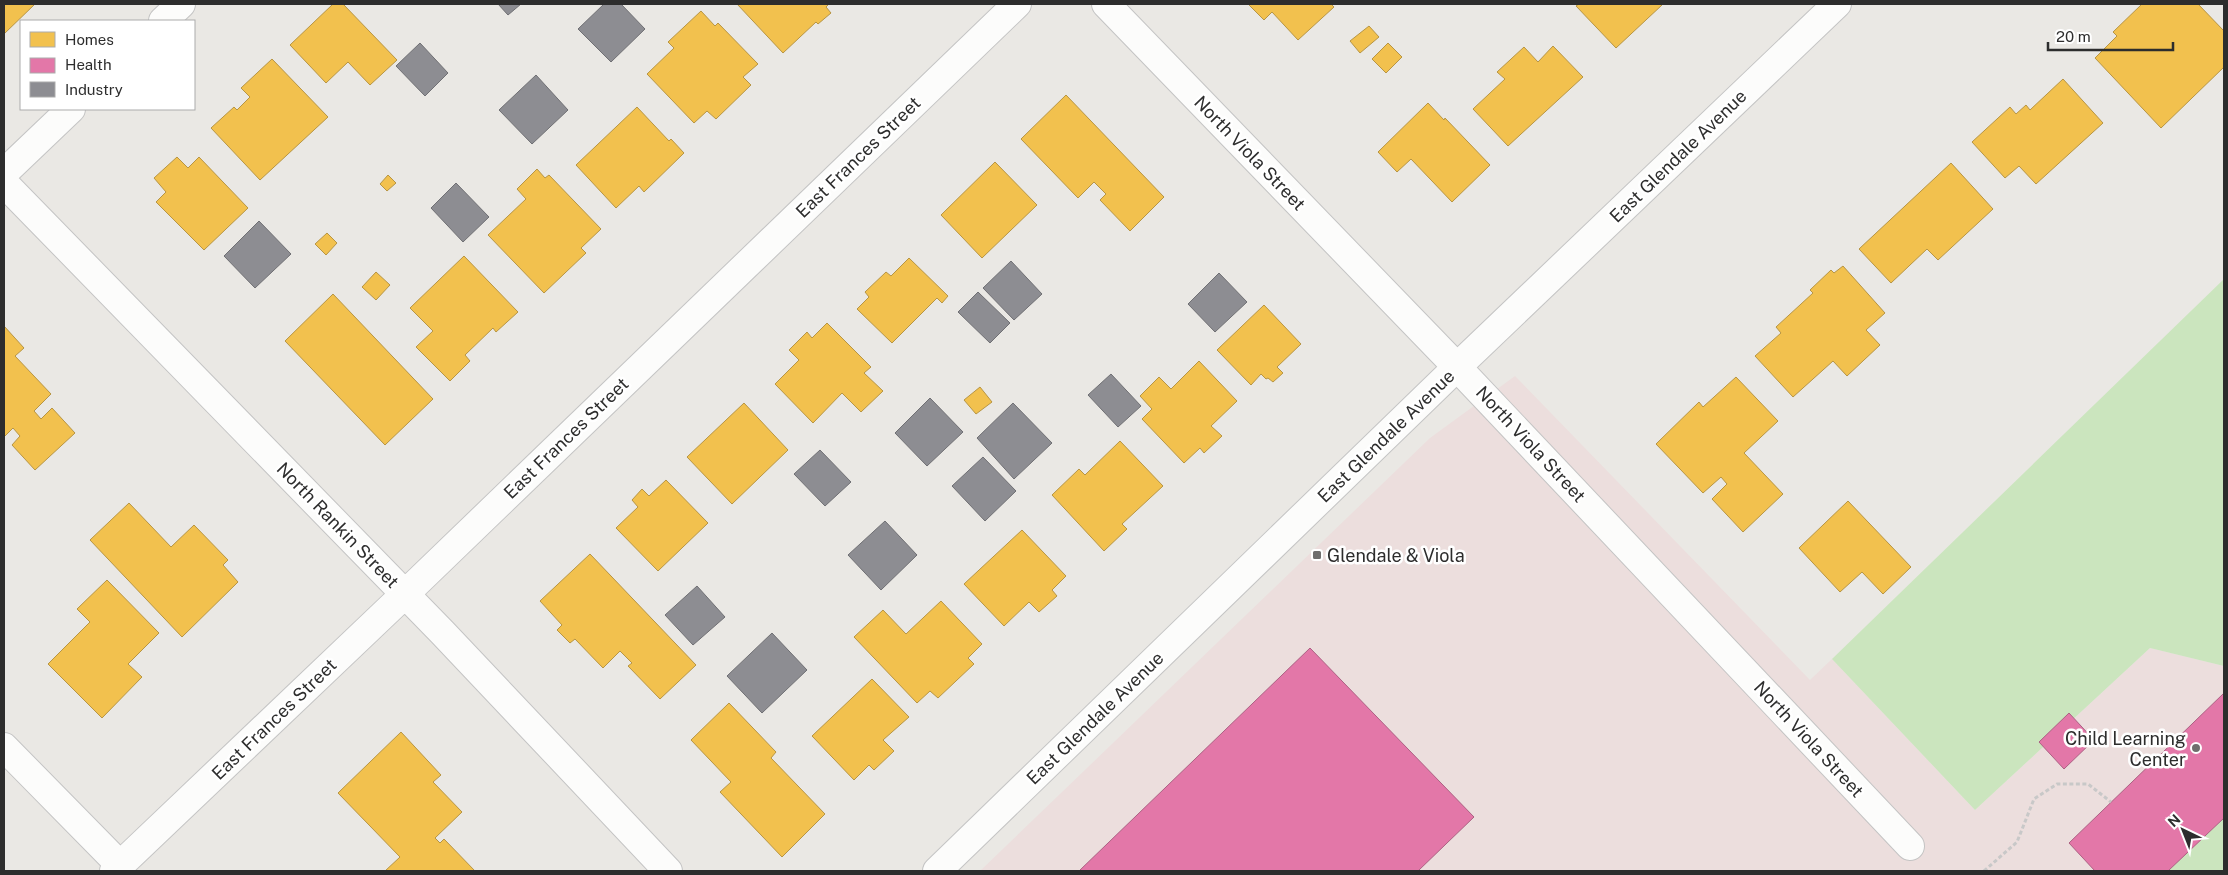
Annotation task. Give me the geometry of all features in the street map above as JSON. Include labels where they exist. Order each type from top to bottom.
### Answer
[{"type":"street","points":[[164,20],[181,4]]},
{"type":"street","name":"East Frances Street","points":[[117,868],[405,594],[1017,4]]},
{"type":"street","name":"North Viola Street","points":[[1106,4],[1457,367],[1910,846]]},
{"type":"street","name":"East Glendale Avenue","points":[[937,871],[1457,367],[1837,4]]},
{"type":"street","points":[[4,173],[70,110]]},
{"type":"street","name":"North Rankin Street","points":[[4,183],[405,594],[668,871]]},
{"type":"street","points":[[4,747],[117,868]]},
{"type":"path","points":[[1984,871],[2017,842],[2034,798],[2057,784],[2088,784],[2111,802]]},
{"type":"shaded area","points":[[1515,376],[1810,680],[1832,659],[1975,810],[2150,648],[2224,666],[2224,871],[980,871],[1430,438]]},
{"type":"green space","points":[[2224,279],[2224,666],[2150,648],[1975,810],[1832,659]]},
{"type":"green space","points":[[2224,818],[2224,871],[2168,871]]},
{"type":"building: Homes","points":[[4,4],[35,4],[4,34]]},
{"type":"building: Homes","points":[[333,4],[343,4],[397,60],[370,85],[348,62],[326,83],[290,45]]},
{"type":"building: Homes","points":[[737,4],[829,4],[826,7],[831,13],[818,24],[816,22],[783,53]]},
{"type":"building: Homes","points":[[1248,4],[1331,4],[1334,7],[1298,40],[1272,12],[1264,20]]},
{"type":"building: Homes","points":[[1579,4],[1662,5],[1616,48],[1576,6]]},
{"type":"building: Homes","points":[[2142,4],[2198,4],[2224,31],[2224,67],[2161,128],[2095,58],[2117,36],[2113,32]]},
{"type":"building: Homes","points":[[701,11],[715,26],[718,23],[758,64],[743,77],[751,85],[716,119],[707,111],[694,123],[647,74],[674,48],[668,42]]},
{"type":"building: Homes","points":[[1369,26],[1379,37],[1360,53],[1350,41]]},
{"type":"building: Homes","points":[[1388,43],[1402,57],[1386,73],[1372,59]]},
{"type":"building: Homes","points":[[1553,46],[1583,77],[1508,146],[1473,109],[1505,79],[1497,72],[1524,47],[1538,62]]},
{"type":"building: Homes","points":[[272,59],[328,117],[260,180],[211,128],[234,107],[237,110],[250,97],[241,88]]},
{"type":"building: Homes","points":[[2063,79],[2103,123],[2036,184],[2019,166],[2005,178],[1972,142],[2010,107],[2016,114],[2026,105],[2030,110]]},
{"type":"building: Homes","points":[[1066,95],[1164,197],[1130,231],[1100,200],[1106,194],[1094,182],[1078,198],[1021,139]]},
{"type":"building: Homes","points":[[1428,103],[1490,165],[1452,202],[1411,159],[1397,172],[1378,152]]},
{"type":"building: Homes","points":[[637,107],[669,141],[671,139],[684,153],[644,192],[639,186],[616,208],[576,165]]},
{"type":"building: Homes","points":[[177,157],[188,168],[199,157],[248,208],[204,250],[156,202],[166,192],[154,178]]},
{"type":"building: Homes","points":[[995,162],[1037,205],[982,258],[941,215]]},
{"type":"building: Homes","points":[[1951,163],[1993,209],[1938,260],[1927,249],[1891,283],[1859,249]]},
{"type":"building: Homes","points":[[537,169],[545,178],[549,175],[601,229],[581,248],[586,253],[544,293],[488,235],[526,199],[517,189]]},
{"type":"building: Homes","points":[[388,175],[396,183],[387,191],[380,184]]},
{"type":"building: Homes","points":[[327,233],[337,243],[326,255],[315,244]]},
{"type":"building: Homes","points":[[464,256],[518,312],[496,332],[493,328],[465,355],[470,361],[450,381],[416,347],[433,331],[410,308]]},
{"type":"building: Homes","points":[[909,258],[948,296],[942,303],[937,298],[892,343],[857,309],[869,297],[865,292],[886,272],[891,276]]},
{"type":"building: Homes","points":[[1843,266],[1885,313],[1866,330],[1880,345],[1847,376],[1833,361],[1793,397],[1755,356],[1781,333],[1776,327],[1813,293],[1810,290],[1831,270],[1834,273]]},
{"type":"building: Homes","points":[[376,272],[390,285],[376,300],[362,287]]},
{"type":"building: Homes","points":[[333,294],[433,399],[385,445],[285,341]]},
{"type":"building: Homes","points":[[1264,305],[1301,344],[1277,367],[1283,373],[1273,382],[1261,374],[1251,385],[1217,350]]},
{"type":"building: Homes","points":[[827,323],[871,367],[864,373],[883,391],[861,412],[842,393],[813,423],[775,384],[799,360],[789,350],[807,332],[812,338]]},
{"type":"building: Homes","points":[[4,326],[24,348],[15,356],[51,394],[34,411],[41,419],[52,408],[75,433],[35,470],[12,445],[20,436],[13,428],[5,436],[4,434]]},
{"type":"building: Homes","points":[[1199,361],[1237,401],[1211,426],[1222,436],[1204,453],[1200,448],[1184,463],[1142,419],[1152,409],[1140,396],[1159,377],[1171,389]]},
{"type":"building: Homes","points":[[1736,377],[1778,421],[1744,453],[1783,494],[1743,532],[1712,499],[1727,484],[1721,477],[1703,493],[1656,444],[1699,402],[1703,407]]},
{"type":"building: Homes","points":[[980,387],[992,402],[976,414],[964,400]]},
{"type":"building: Homes","points":[[744,403],[788,450],[732,504],[687,457]]},
{"type":"building: Homes","points":[[1120,441],[1163,486],[1122,524],[1127,529],[1104,551],[1052,495],[1079,469],[1085,475]]},
{"type":"building: Homes","points":[[666,480],[708,523],[658,571],[616,528],[638,507],[632,500],[642,489],[649,496]]},
{"type":"building: Homes","points":[[1848,501],[1911,567],[1883,594],[1862,572],[1840,592],[1799,548]]},
{"type":"building: Homes","points":[[129,503],[171,547],[194,525],[228,560],[223,565],[238,582],[182,637],[90,540]]},
{"type":"building: Homes","points":[[1022,530],[1066,576],[1052,590],[1057,596],[1039,612],[1029,602],[1004,626],[964,584]]},
{"type":"building: Homes","points":[[590,554],[696,665],[660,699],[628,666],[632,663],[620,651],[603,668],[575,639],[570,643],[557,630],[562,625],[540,601]]},
{"type":"building: Homes","points":[[107,580],[159,633],[128,664],[142,677],[102,718],[48,664],[90,622],[77,609]]},
{"type":"building: Homes","points":[[941,601],[982,644],[968,658],[974,664],[938,698],[930,691],[917,703],[854,637],[883,610],[906,634]]},
{"type":"building: Homes","points":[[872,679],[909,717],[883,740],[894,751],[874,770],[869,765],[854,780],[812,736]]},
{"type":"building: Homes","points":[[729,703],[776,752],[771,758],[825,814],[782,857],[720,792],[731,782],[691,740]]},
{"type":"building: Homes","points":[[401,732],[441,775],[433,782],[462,812],[435,838],[440,843],[444,839],[475,871],[385,871],[400,857],[338,793]]},
{"type":"building: Health","points":[[1310,648],[1474,817],[1418,871],[1079,871]]},
{"type":"building: Health","name":"Child Learning Center","points":[[2224,693],[2224,818],[2168,871],[2095,871],[2069,843]]},
{"type":"building: Health","points":[[2069,713],[2094,740],[2064,769],[2039,742]]},
{"type":"building: Industry","points":[[498,4],[521,4],[508,15]]},
{"type":"building: Industry","points":[[604,4],[621,4],[645,29],[611,62],[578,29]]},
{"type":"building: Industry","points":[[420,43],[448,73],[425,96],[396,66]]},
{"type":"building: Industry","points":[[536,75],[568,110],[532,144],[499,110]]},
{"type":"building: Industry","points":[[456,183],[489,217],[463,242],[431,208]]},
{"type":"building: Industry","points":[[259,221],[291,254],[255,288],[224,256]]},
{"type":"building: Industry","points":[[1011,261],[1042,294],[1014,320],[983,288]]},
{"type":"building: Industry","points":[[1219,273],[1247,302],[1215,332],[1188,304]]},
{"type":"building: Industry","points":[[978,292],[1010,323],[990,343],[958,312]]},
{"type":"building: Industry","points":[[1111,374],[1141,406],[1118,427],[1088,395]]},
{"type":"building: Industry","points":[[930,398],[963,432],[927,466],[895,433]]},
{"type":"building: Industry","points":[[1013,403],[1052,443],[1014,479],[977,438]]},
{"type":"building: Industry","points":[[820,450],[851,482],[825,506],[794,474]]},
{"type":"building: Industry","points":[[983,457],[1016,491],[985,521],[952,486]]},
{"type":"building: Industry","points":[[885,521],[917,555],[881,590],[848,555]]},
{"type":"building: Industry","points":[[697,586],[725,617],[693,645],[665,615]]},
{"type":"building: Industry","points":[[772,633],[807,670],[762,713],[727,676]]},
{"type":"place","name":"Glendale & Viola","points":[[1317,555]]},
{"type":"place","name":"Child Learning Center","points":[[2196,748]]}]
